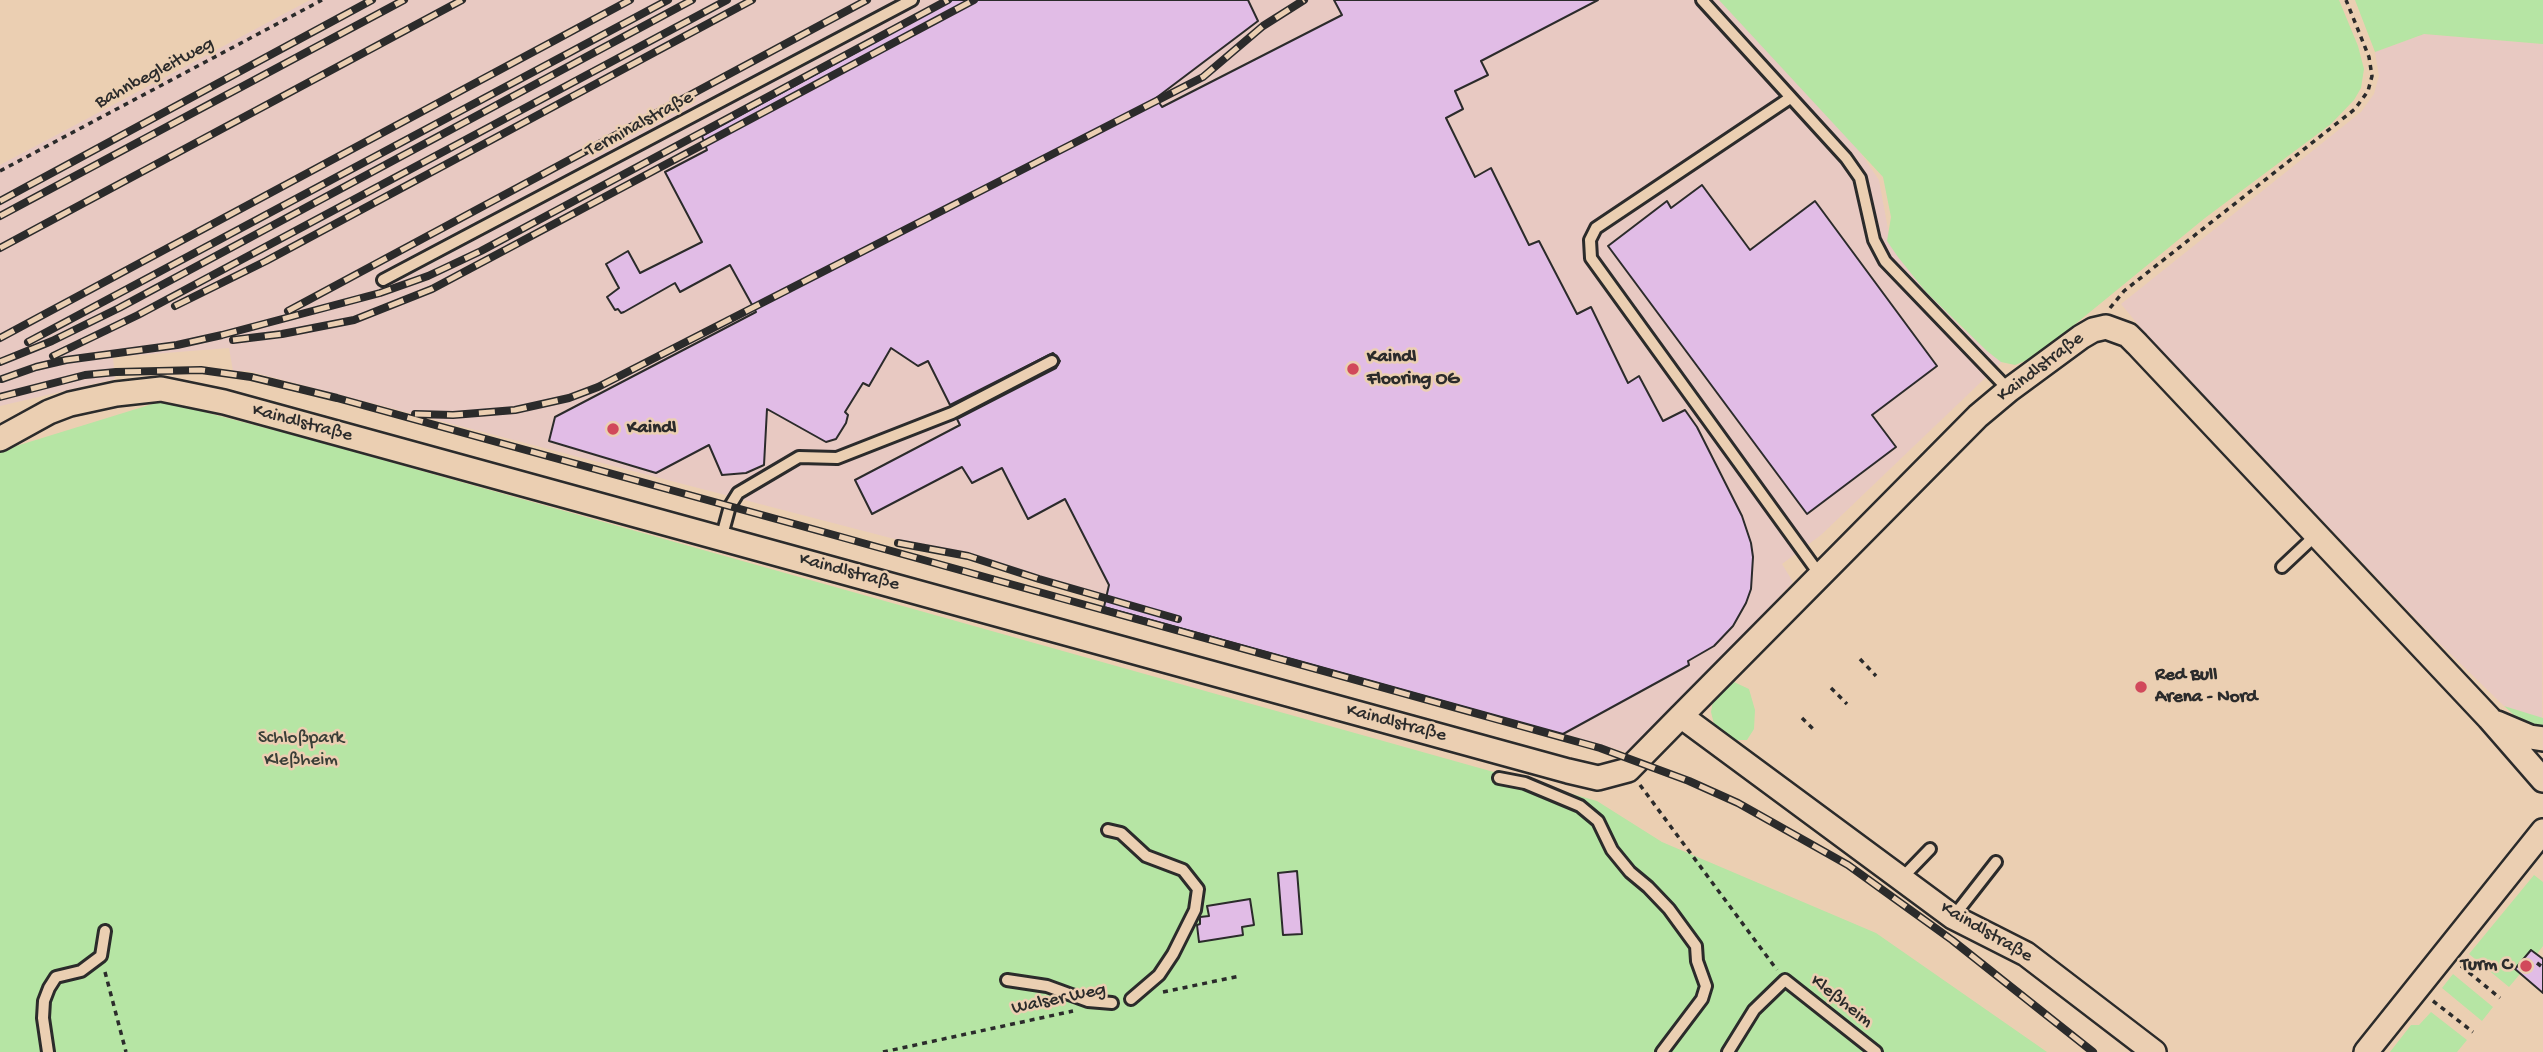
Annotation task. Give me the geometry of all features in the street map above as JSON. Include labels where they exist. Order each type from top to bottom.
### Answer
[{"type":"street","name":"Kaindlstraße","points":[[0,439],[70,404],[116,394],[161,389],[225,402],[1598,778],[1628,770],[1943,450],[2009,390],[2081,337],[2106,327],[2128,335],[2137,344],[2489,718],[2543,780]]},
{"type":"street","name":"Kaindlstraße","points":[[1681,716],[1953,917],[2026,954],[2154,1052]]},
{"type":"street","name":"Kaindlstraße","points":[[2489,718],[2530,737],[2543,738]]},
{"type":"street","points":[[2366,1052],[2543,831]]},
{"type":"lane","name":"Terminalstraße","points":[[383,280],[912,0]]},
{"type":"lane","points":[[1702,0],[1846,158],[1860,178],[1874,240],[1885,261],[2009,390]]},
{"type":"lane","points":[[1790,98],[1596,228],[1590,240],[1591,258],[1821,575]]},
{"type":"lane","points":[[721,539],[730,506],[738,493],[799,457],[837,458],[952,412],[1052,361]]},
{"type":"lane","points":[[2282,568],[2316,535]]},
{"type":"lane","points":[[1499,778],[1534,787],[1580,806],[1598,821],[1612,850],[1630,872],[1669,909],[1696,946],[1697,961],[1706,986],[1702,999],[1662,1052]]},
{"type":"lane","points":[[1108,830],[1121,833],[1146,856],[1183,870],[1198,889],[1195,910],[1173,954],[1159,975],[1131,999]]},
{"type":"lane","points":[[1902,878],[1930,849]]},
{"type":"lane","points":[[1953,917],[1996,862]]},
{"type":"lane","points":[[48,1052],[43,1018],[44,1001],[49,988],[56,977],[81,971],[101,956],[105,931]]},
{"type":"lane","points":[[1728,1052],[1754,1010],[1784,979]]},
{"type":"lane","name":"Kleßheim","points":[[1784,979],[1876,1052]]},
{"type":"lane","points":[[1007,980],[1047,986],[1088,1001],[1112,1003]]},
{"type":"path","name":"Bahnbegleitweg","points":[[0,171],[322,0]]},
{"type":"path","points":[[2106,327],[2110,305],[2124,291],[2356,109],[2368,91],[2372,76],[2370,57],[2346,0]]},
{"type":"path","points":[[1860,659],[1876,676]]},
{"type":"path","points":[[1831,688],[1847,704]]},
{"type":"path","points":[[1802,718],[1816,732]]},
{"type":"path","points":[[1628,770],[1784,979]]},
{"type":"path","points":[[101,956],[126,1052]]},
{"type":"path","points":[[2457,963],[2500,998]]},
{"type":"path","name":"Walser Weg","points":[[1131,999],[1240,976]]},
{"type":"path","points":[[2429,998],[2473,1032]]},
{"type":"path","name":"Walser Weg","points":[[883,1052],[1112,1003]]},
{"type":"shaded area","name":"Kaindl","points":[[310,0],[1732,0],[1839,121],[1879,180],[1890,240],[1959,325],[2004,360],[1821,535],[1782,564],[1793,582],[1682,700],[1626,752],[933,549],[248,371],[233,371],[229,348],[113,357],[115,379],[0,406],[0,165]]},
{"type":"shaded area","points":[[2424,34],[2543,44],[2542,719],[2504,706],[2434,638],[2145,333],[2121,304],[2361,112],[2374,94],[2379,76],[2375,52]]},
{"type":"green space","points":[[1719,0],[2339,0],[2358,46],[2364,69],[2361,88],[2354,100],[2331,124],[2205,218],[2035,357],[2015,365],[2001,362],[1987,351],[1926,292],[1887,241],[1891,217],[1883,177]]},
{"type":"green space","points":[[2355,0],[2543,0],[2543,44],[2424,34],[2375,52]]},
{"type":"green space","name":"Schloßpark Kleßheim","points":[[162,401],[308,439],[1597,801],[1662,842],[1876,933],[2047,1052],[0,1052],[0,451]]},
{"type":"green space","points":[[1734,682],[1749,689],[1755,710],[1754,729],[1747,740],[1733,740],[1721,732],[1714,724],[1711,712],[1713,701],[1718,694]]},
{"type":"green space","points":[[2504,706],[2543,718],[2543,729],[2525,725]]},
{"type":"green space","points":[[2534,875],[2543,882],[2543,946],[2537,954],[2531,950],[2515,969],[2520,974],[2509,987],[2469,954]]},
{"type":"green space","points":[[2453,974],[2493,1007],[2482,1021],[2442,988]]},
{"type":"green space","points":[[2431,1012],[2467,1040],[2457,1052],[2390,1052],[2411,1025],[2419,1025]]},
{"type":"building","name":"Kaindl","points":[[952,0],[1248,0],[1258,21],[1156,98],[1162,107],[1342,15],[1334,0],[1598,0],[1481,61],[1488,75],[1455,91],[1463,109],[1446,118],[1475,177],[1491,168],[1529,245],[1539,241],[1577,314],[1591,307],[1628,383],[1639,376],[1663,421],[1685,410],[1697,427],[1742,516],[1751,543],[1751,589],[1733,626],[1714,646],[1688,661],[1689,665],[1563,734],[1104,607],[1109,585],[1065,499],[1028,519],[1002,468],[972,483],[962,467],[872,514],[855,480],[960,425],[957,419],[1056,368],[1060,361],[1053,353],[950,405],[928,361],[918,366],[891,348],[869,386],[863,383],[845,412],[848,415],[846,423],[836,439],[826,442],[767,409],[764,465],[746,473],[722,475],[709,445],[656,473],[549,441],[555,417],[756,312],[730,265],[680,292],[675,283],[624,312],[615,310],[607,297],[619,288],[606,264],[628,251],[640,273],[702,242],[665,172],[707,150],[702,136]]},
{"type":"building","points":[[1702,185],[1750,250],[1815,201],[1937,366],[1872,415],[1896,447],[1807,514],[1608,246],[1667,201],[1671,208]]},
{"type":"building","points":[[1297,871],[1302,934],[1283,935],[1278,873]]},
{"type":"building","points":[[1250,899],[1254,925],[1242,927],[1243,935],[1199,942],[1197,925],[1200,924],[1200,917],[1209,916],[1207,906]]},
{"type":"building","points":[[2531,950],[2543,959],[2543,993],[2515,969]]},
{"type":"railway","points":[[0,201],[372,0]]},
{"type":"railway","points":[[0,216],[404,0]]},
{"type":"railway","points":[[0,248],[462,0]]},
{"type":"railway","points":[[0,338],[630,0]]},
{"type":"railway","points":[[28,342],[668,0]]},
{"type":"railway","points":[[0,362],[52,341],[119,308],[692,0]]},
{"type":"railway","points":[[53,356],[138,315],[727,0]]},
{"type":"railway","points":[[175,306],[266,261],[752,0]]},
{"type":"railway","points":[[288,311],[867,0]]},
{"type":"railway","points":[[2,379],[66,360],[177,345],[222,335],[380,293],[428,276],[481,251],[948,0]]},
{"type":"railway","points":[[233,340],[354,320],[432,289],[974,0]]},
{"type":"railway","points":[[415,414],[453,415],[515,410],[569,398],[598,387],[1203,77],[1263,26],[1304,0]]},
{"type":"railway","points":[[0,397],[85,375],[116,372],[201,370],[251,377],[337,398],[1600,748],[1689,781],[1738,803],[1848,865],[1952,940],[2093,1052]]},
{"type":"railway","points":[[898,543],[968,556],[1178,619]]},
{"type":"place","name":"Kaindl Flooring OG","points":[[1353,369]]},
{"type":"place","name":"Kaindl","points":[[613,429]]},
{"type":"place","name":"Red Bull Arena - Nord","points":[[2141,687]]},
{"type":"place","name":"Turm C","points":[[2526,966]]}]
